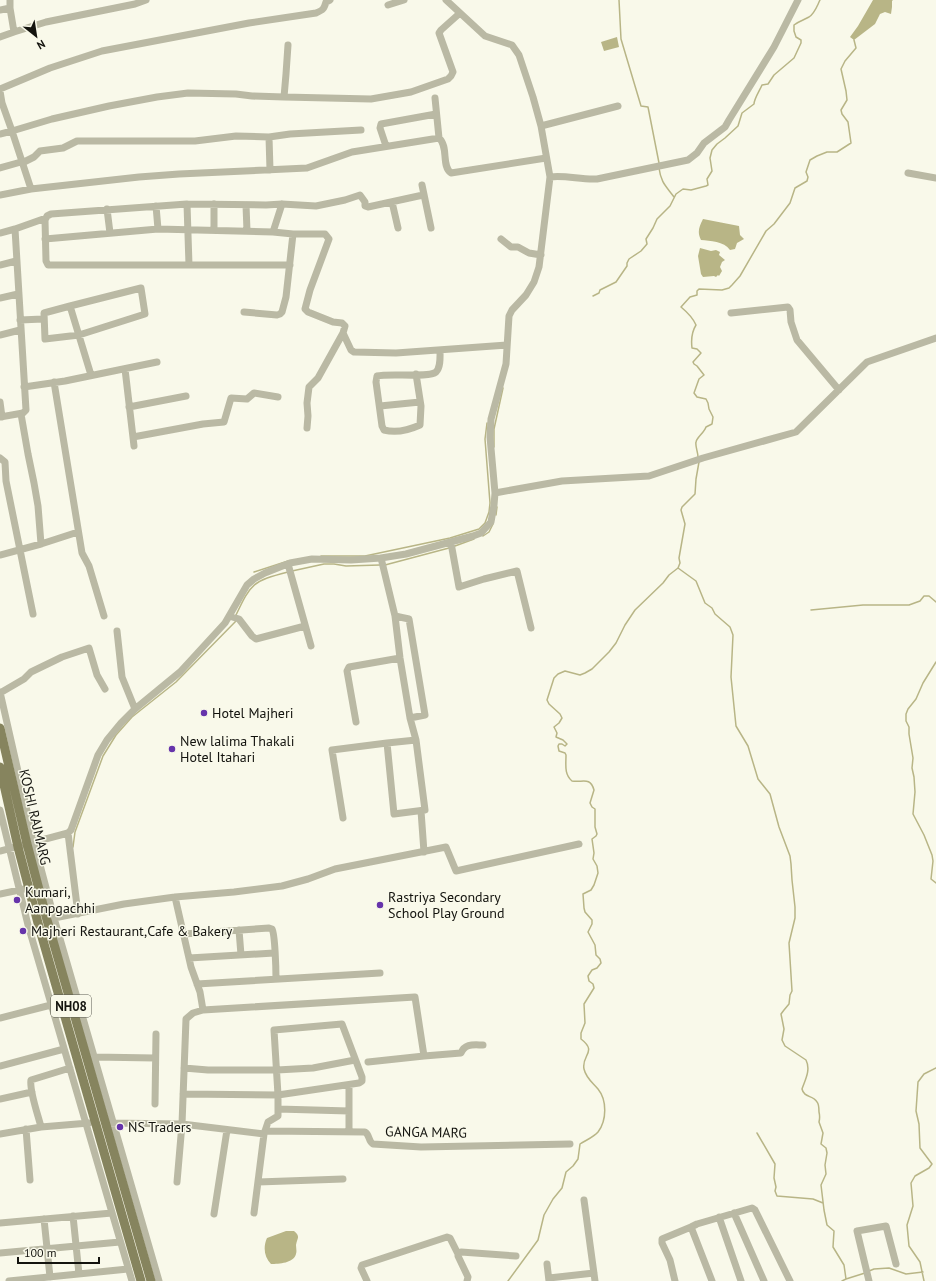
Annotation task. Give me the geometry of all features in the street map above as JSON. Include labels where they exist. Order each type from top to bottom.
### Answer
[{"type":"main road","name":"KOSHI RAJMARG","points":[[0,728],[22,846]]},
{"type":"main road","name":"KOSHI RAJMARG","points":[[0,767],[22,846],[41,885],[38,923],[105,1123],[151,1281]]},
{"type":"main road","name":"KOSHI RAJMARG","points":[[105,1123],[141,1281]]},
{"type":"street","points":[[0,37],[46,22],[135,4],[146,0]]},
{"type":"street","points":[[31,189],[12,130],[1,103],[0,90],[50,68],[102,51],[249,23],[316,13],[322,11],[326,2],[330,0]]},
{"type":"street","points":[[388,5],[404,0]]},
{"type":"street","points":[[0,852],[68,833],[71,830],[98,755],[107,740],[135,709],[180,672],[225,623],[248,585],[254,579],[288,564],[312,559],[351,560],[381,558],[406,554],[451,543],[481,533],[491,522],[495,493],[490,437],[491,419],[506,364],[509,316],[512,310],[526,295],[534,282],[539,267],[550,177],[541,126],[523,66],[516,49],[512,45],[485,36],[446,0]]},
{"type":"street","points":[[550,177],[586,180],[597,179],[672,164],[688,160],[693,157],[704,143],[725,127],[730,120],[774,47],[798,0]]},
{"type":"street","points":[[0,10],[10,4],[14,32]]},
{"type":"street","points":[[0,134],[52,119],[109,106],[188,93],[371,99],[411,92],[448,79],[451,76],[453,72],[439,33],[460,14]]},
{"type":"street","points":[[284,97],[288,45]]},
{"type":"street","points":[[434,98],[439,138],[443,143],[448,170],[451,173],[546,158]]},
{"type":"street","points":[[541,126],[618,106]]},
{"type":"street","points":[[386,146],[380,128],[382,124],[436,114]]},
{"type":"street","points":[[0,168],[34,157],[40,151],[64,148],[77,141],[195,141],[236,136],[269,137],[290,134],[361,130]]},
{"type":"street","points":[[269,137],[270,170]]},
{"type":"street","points":[[0,194],[31,189],[172,174],[307,168],[352,152],[439,138]]},
{"type":"street","points":[[908,173],[936,178]]},
{"type":"street","points":[[422,185],[431,228]]},
{"type":"street","points":[[0,233],[46,218],[52,214],[107,209],[187,204],[282,204],[316,206],[345,200],[360,195],[365,202],[365,206],[368,207],[423,195]]},
{"type":"street","points":[[392,202],[398,228]]},
{"type":"street","points":[[187,204],[189,265]]},
{"type":"street","points":[[214,204],[214,230]]},
{"type":"street","points":[[273,232],[282,204]]},
{"type":"street","points":[[246,205],[247,231]]},
{"type":"street","points":[[156,206],[158,229]]},
{"type":"street","points":[[107,209],[110,233]]},
{"type":"street","points":[[46,218],[45,239],[46,261],[48,264],[290,265]]},
{"type":"street","points":[[0,402],[1,417],[21,414],[26,410],[15,229]]},
{"type":"street","points":[[45,239],[158,229],[325,234],[328,237],[328,241],[305,308],[308,312],[333,322],[342,323],[345,326],[343,333],[318,378],[309,387],[307,403],[307,428]]},
{"type":"street","points":[[244,312],[277,315],[284,309],[293,234]]},
{"type":"street","points":[[502,239],[511,247],[518,247],[529,253],[541,255]]},
{"type":"street","points":[[0,265],[16,261]]},
{"type":"street","points":[[141,288],[145,314],[79,334],[45,339],[44,319],[44,313],[141,288]]},
{"type":"street","points":[[0,298],[18,294]]},
{"type":"street","points":[[70,306],[91,375]]},
{"type":"street","points":[[731,314],[788,307],[797,340],[839,390]]},
{"type":"street","points":[[20,320],[44,319]]},
{"type":"street","points":[[0,335],[20,330]]},
{"type":"street","points":[[343,333],[351,350],[354,352],[396,353],[507,346]]},
{"type":"street","points":[[495,493],[562,481],[649,476],[700,459],[796,432],[868,362],[936,338]]},
{"type":"street","points":[[416,374],[420,402],[420,425],[399,431],[384,430],[382,426],[376,382],[377,376],[416,374],[431,374],[436,372],[438,369],[440,350]]},
{"type":"street","points":[[24,387],[157,362]]},
{"type":"street","points":[[125,369],[134,446]]},
{"type":"street","points":[[54,382],[82,553],[89,566],[104,616]]},
{"type":"street","points":[[133,437],[203,424],[224,422],[231,398],[247,399],[254,393],[278,397]]},
{"type":"street","points":[[129,407],[186,396]]},
{"type":"street","points":[[380,406],[420,402]]},
{"type":"street","points":[[21,414],[37,498],[41,544]]},
{"type":"street","points":[[0,458],[5,462],[6,481],[33,614]]},
{"type":"street","points":[[0,555],[78,532]]},
{"type":"street","points":[[451,543],[459,587],[484,578],[518,571],[531,628]]},
{"type":"street","points":[[381,558],[395,616],[410,718],[416,740],[425,810],[394,814],[387,743]]},
{"type":"street","points":[[288,564],[311,646]]},
{"type":"street","points":[[229,616],[239,619],[256,639],[305,626]]},
{"type":"street","points":[[395,616],[409,619],[425,715],[410,718]]},
{"type":"street","points":[[117,631],[122,677],[135,709]]},
{"type":"street","points":[[105,689],[97,675],[88,648],[62,657],[31,672],[24,680],[0,692],[22,846],[20,890],[51,1005],[132,1281]]},
{"type":"street","points":[[356,722],[347,672],[349,667],[400,658]]},
{"type":"street","points":[[343,818],[332,750],[416,740]]},
{"type":"street","points":[[0,810],[22,846],[41,885],[54,918],[94,1057],[105,1123],[159,1281]]},
{"type":"street","points":[[421,811],[424,852]]},
{"type":"street","points":[[68,833],[78,914]]},
{"type":"street","points":[[54,918],[124,904],[175,896],[234,892],[282,886],[308,880],[335,868],[446,847],[456,871],[579,844]]},
{"type":"street","points":[[0,894],[41,885]]},
{"type":"street","points":[[175,896],[189,958],[200,992],[203,1010]]},
{"type":"street","points":[[183,934],[272,929],[274,934],[276,979]]},
{"type":"street","points":[[239,930],[241,955]]},
{"type":"street","points":[[189,958],[274,953]]},
{"type":"street","points":[[197,984],[380,973]]},
{"type":"street","points":[[177,1182],[182,1124],[186,1019],[193,1013],[203,1010],[415,997],[424,1056]]},
{"type":"street","points":[[0,1018],[51,1005]]},
{"type":"street","points":[[183,1094],[278,1095],[359,1083],[362,1081],[362,1077],[342,1024],[274,1030],[277,1070],[278,1095],[278,1116],[268,1122],[264,1133],[254,1213]]},
{"type":"street","points":[[155,1104],[156,1034]]},
{"type":"street","points":[[368,1062],[461,1053],[462,1049],[468,1045],[483,1045]]},
{"type":"street","points":[[0,1066],[64,1049]]},
{"type":"street","points":[[94,1057],[155,1058]]},
{"type":"street","points":[[184,1068],[208,1070],[277,1070],[313,1068],[355,1060]]},
{"type":"street","points":[[41,1127],[30,1081],[70,1068]]},
{"type":"street","points":[[349,1085],[349,1132]]},
{"type":"street","points":[[0,1099],[32,1092]]},
{"type":"street","points":[[278,1109],[349,1111]]},
{"type":"street","name":"GANGA MARG","points":[[0,1134],[41,1127],[86,1124],[182,1124],[264,1133],[365,1132],[367,1133],[371,1143],[421,1147],[570,1144]]},
{"type":"street","points":[[26,1129],[30,1180]]},
{"type":"street","points":[[214,1214],[227,1130]]},
{"type":"street","points":[[258,1182],[343,1179]]},
{"type":"street","points":[[547,1264],[549,1280],[594,1277],[584,1200]]},
{"type":"street","points":[[675,1281],[670,1260],[662,1243],[664,1238],[697,1224],[752,1208],[754,1209],[790,1281]]},
{"type":"street","points":[[0,1223],[112,1213]]},
{"type":"street","points":[[734,1213],[764,1281]]},
{"type":"street","points":[[73,1216],[79,1274]]},
{"type":"street","points":[[719,1217],[741,1281]]},
{"type":"street","points":[[44,1219],[50,1277]]},
{"type":"street","points":[[867,1276],[857,1231],[886,1226],[896,1264]]},
{"type":"street","points":[[691,1227],[712,1281]]},
{"type":"street","points":[[367,1281],[361,1268],[362,1265],[447,1237],[450,1238],[458,1254],[468,1277],[467,1281]]},
{"type":"street","points":[[0,1253],[120,1242]]},
{"type":"street","points":[[458,1254],[464,1251],[516,1256]]},
{"type":"street","points":[[9,1281],[128,1269]]},
{"type":"shaded area","points":[[873,0],[893,0],[891,14],[885,12],[880,14],[875,24],[854,40],[850,37]]},
{"type":"shaded area","points":[[617,37],[619,47],[604,51],[601,42]]},
{"type":"shaded area","points":[[703,219],[739,226],[740,235],[744,239],[737,243],[735,249],[730,250],[721,243],[701,240],[699,230]]},
{"type":"shaded area","points":[[700,248],[720,252],[719,255],[725,260],[722,262],[720,267],[722,271],[719,276],[703,277],[701,274],[698,256]]},
{"type":"shaded area","points":[[286,1231],[294,1231],[298,1236],[295,1257],[286,1262],[271,1264],[265,1252],[267,1238]]},
{"type":"waterway","points":[[619,0],[621,39],[641,106],[648,107],[659,163]]},
{"type":"waterway","points":[[593,296],[599,293],[600,290],[616,282],[627,266],[629,259],[641,251],[647,244],[646,239],[657,219],[670,206],[676,194],[683,189],[691,190],[708,185],[707,179],[712,171],[710,158],[712,150],[738,126],[742,113],[754,104],[762,85],[768,84],[774,75],[794,58],[801,43],[801,40],[796,37],[794,25],[809,17],[816,9],[820,0]]},
{"type":"waterway","points":[[698,457],[696,442],[706,427],[712,424],[713,417],[706,399],[697,397],[694,393],[699,379],[704,375],[693,362],[701,353],[697,349],[692,348],[692,336],[696,325],[690,315],[681,307],[690,297],[697,295],[697,291],[699,289],[722,290],[729,288],[740,276],[766,231],[774,224],[790,203],[795,188],[807,181],[808,177],[806,172],[810,160],[827,152],[837,152],[851,143],[848,122],[841,110],[847,100],[841,69],[845,61],[856,48],[854,40]]},
{"type":"waterway","points":[[659,168],[666,187],[674,197]]},
{"type":"waterway","points":[[494,447],[494,429],[503,388]]},
{"type":"waterway","points":[[321,556],[365,556],[450,538],[479,529],[485,523],[489,512],[490,503],[485,439],[487,423]]},
{"type":"waterway","points":[[508,1281],[538,1240],[544,1215],[553,1199],[562,1188],[566,1172],[578,1159],[580,1144],[598,1132],[603,1122],[605,1110],[601,1094],[585,1072],[584,1064],[589,1051],[586,1043],[581,1039],[581,1033],[585,1023],[584,1004],[594,988],[593,984],[589,981],[588,976],[592,970],[597,968],[601,963],[600,959],[596,955],[595,945],[588,932],[592,924],[592,920],[585,912],[583,894],[591,890],[598,873],[597,866],[593,859],[594,853],[592,839],[597,834],[595,827],[595,809],[590,803],[594,790],[588,782],[572,781],[569,778],[566,769],[566,755],[565,753],[559,751],[558,746],[559,744],[565,746],[567,744],[563,740],[556,737],[557,733],[554,727],[562,718],[547,700],[554,678],[558,674],[565,671],[580,675],[592,669],[616,643],[635,610],[663,583],[669,575],[678,568],[685,524],[681,510],[682,507],[695,494],[699,462]]},
{"type":"waterway","points":[[496,515],[497,507]]},
{"type":"waterway","points":[[483,536],[489,532],[493,524]]},
{"type":"waterway","points":[[455,546],[474,539]]},
{"type":"waterway","points":[[385,565],[449,548]]},
{"type":"waterway","points":[[254,572],[288,561]]},
{"type":"waterway","points":[[292,571],[324,564],[346,566],[380,565]]},
{"type":"waterway","points":[[678,568],[696,581],[705,603],[712,608],[715,614],[730,627],[733,635],[731,677],[736,726],[748,746],[758,779],[770,794],[779,827],[790,856],[795,907],[795,918],[789,943],[792,991],[789,1004],[781,1014],[784,1029],[782,1040],[785,1046],[806,1060],[808,1071],[802,1089],[805,1094],[813,1098],[819,1105],[819,1122],[823,1133],[821,1144],[826,1148],[827,1153],[825,1165],[826,1174],[821,1185],[824,1210],[827,1225],[834,1231],[833,1247],[844,1265],[846,1279],[842,1281]]},
{"type":"waterway","points":[[236,615],[246,596],[254,585],[267,578],[288,572]]},
{"type":"waterway","points":[[811,610],[863,605],[909,605],[920,601],[924,596],[929,596],[936,602]]},
{"type":"waterway","points":[[73,847],[75,832],[103,756],[116,735],[132,717],[176,682],[236,621]]},
{"type":"waterway","points":[[936,662],[906,714],[913,758],[912,768],[915,792],[913,814],[932,855],[933,861],[931,879],[936,883]]},
{"type":"waterway","points":[[924,1281],[920,1262],[909,1246],[907,1225],[913,1206],[911,1183],[915,1176],[929,1168],[932,1164],[920,1148],[919,1124],[916,1111],[918,1082],[924,1074],[936,1068]]},
{"type":"waterway","points":[[757,1133],[775,1164],[774,1178],[777,1196],[813,1199],[823,1203]]},
{"type":"waterway","points":[[869,1271],[874,1269],[889,1268],[906,1274],[923,1272]]},
{"type":"waterway","points":[[846,1279],[865,1273]]},
{"type":"place","name":"Hotel Majheri","points":[[204,713]]},
{"type":"place","name":"New lalima Thakali Hotel Itahari","points":[[172,749]]},
{"type":"place","name":"Kumari, Aanpgachhi","points":[[17,900]]},
{"type":"place","name":"Rastriya Secondary School Play Ground","points":[[380,905]]},
{"type":"place","name":"Majheri Restaurant,Cafe & Bakery","points":[[23,931]]},
{"type":"place","name":"NS Traders","points":[[120,1127]]}]
